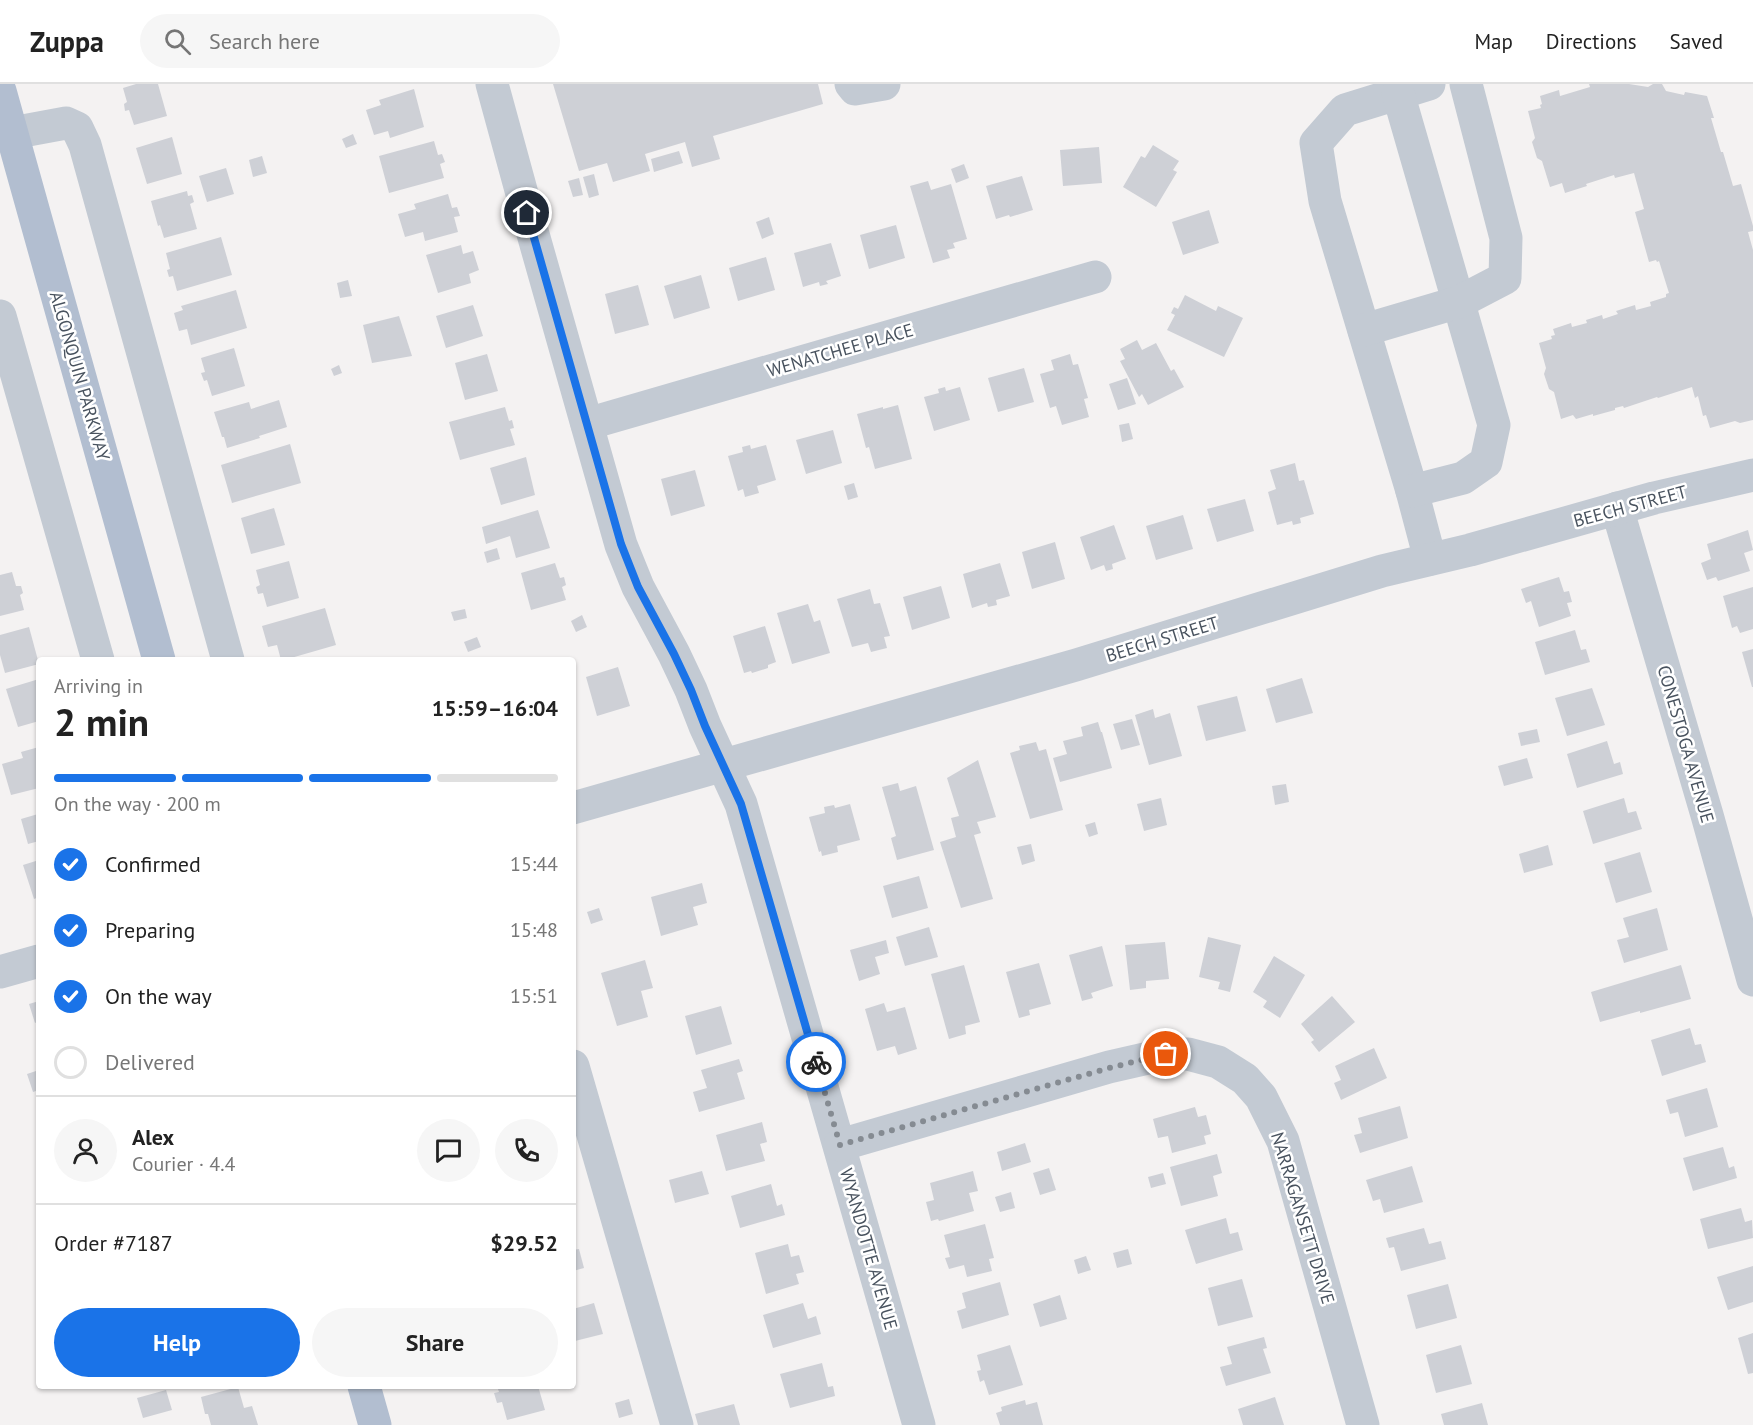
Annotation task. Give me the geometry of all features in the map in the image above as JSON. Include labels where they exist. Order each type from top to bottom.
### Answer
[{"type":"main road","name":"ALGONQUIN PARKWAY","points":[[0,92],[158,657]]},
{"type":"main road","points":[[365,1389],[375,1425]]},
{"type":"street","name":"WYANDOTTE AVENUE","points":[[492,84],[621,544],[634,576],[691,690],[741,804],[919,1425]]},
{"type":"street","points":[[851,84],[855,89],[884,84]]},
{"type":"street","points":[[1429,84],[1344,110],[1316,142],[1325,201],[1412,490],[1430,559]]},
{"type":"street","points":[[1364,330],[1459,302],[1505,278],[1506,238],[1466,84]]},
{"type":"street","points":[[1398,93],[1494,425],[1486,462],[1463,478],[1412,490]]},
{"type":"street","points":[[12,133],[66,123],[77,128],[85,145],[227,657]]},
{"type":"street","name":"WENATCHEE PLACE","points":[[587,424],[1095,277]]},
{"type":"street","points":[[0,316],[97,657]]},
{"type":"street","name":"BEECH STREET","points":[[576,807],[1076,665],[1382,571],[1654,498],[1753,475]]},
{"type":"street","name":"CONESTOGA AVENUE","points":[[1617,508],[1753,980]]},
{"type":"street","points":[[0,972],[36,962]]},
{"type":"street","name":"NARRAGANSETT DRIVE","points":[[840,1145],[1098,1071],[1166,1054],[1188,1054],[1218,1062],[1245,1079],[1261,1097],[1283,1141],[1363,1425]]},
{"type":"street","points":[[576,1076],[677,1425]]},
{"type":"building","points":[[136,84],[158,84],[167,116],[134,125],[129,110],[125,111],[124,104],[127,102],[123,88]]},
{"type":"building","points":[[553,84],[818,84],[823,104],[713,136],[720,159],[692,167],[685,142],[645,154],[650,171],[613,182],[607,163],[579,171]]},
{"type":"building","points":[[1589,84],[1629,84],[1648,87],[1653,84],[1662,84],[1666,91],[1707,96],[1714,118],[1711,118],[1733,186],[1741,184],[1753,226],[1753,231],[1748,232],[1753,250],[1753,420],[1740,423],[1735,421],[1710,428],[1706,415],[1703,416],[1698,396],[1695,398],[1692,387],[1593,416],[1593,414],[1576,419],[1573,415],[1561,419],[1554,392],[1549,389],[1544,374],[1546,368],[1539,343],[1552,339],[1551,336],[1555,335],[1553,329],[1571,323],[1572,327],[1587,323],[1586,320],[1602,315],[1603,319],[1618,314],[1616,311],[1635,305],[1636,310],[1651,306],[1650,302],[1666,297],[1669,293],[1659,261],[1649,262],[1635,212],[1644,209],[1634,173],[1615,178],[1614,175],[1565,193],[1562,183],[1550,187],[1542,161],[1537,158],[1532,142],[1535,138],[1528,111],[1541,108],[1540,96],[1559,90],[1560,96],[1590,87]]},
{"type":"building","points":[[414,89],[424,127],[390,138],[388,131],[374,135],[366,110],[381,105],[379,100]]},
{"type":"building","points":[[353,134],[357,144],[346,148],[342,139]]},
{"type":"building","points":[[172,137],[182,174],[147,184],[136,148]]},
{"type":"building","points":[[434,141],[438,155],[442,154],[445,162],[440,164],[444,178],[389,193],[379,156]]},
{"type":"building","points":[[1153,145],[1179,161],[1173,170],[1177,172],[1156,207],[1123,187],[1141,156],[1145,158]]},
{"type":"building","points":[[1099,147],[1102,183],[1063,186],[1060,150]]},
{"type":"building","points":[[679,151],[683,163],[654,172],[651,159]]},
{"type":"building","points":[[262,156],[267,173],[253,177],[249,160]]},
{"type":"building","points":[[964,164],[969,178],[956,183],[951,169]]},
{"type":"building","points":[[226,168],[234,194],[207,202],[199,176]]},
{"type":"building","points":[[594,174],[599,195],[589,198],[583,177]]},
{"type":"building","points":[[1022,176],[1033,210],[996,219],[986,186]]},
{"type":"building","points":[[579,178],[583,195],[573,197],[568,181]]},
{"type":"building","points":[[928,181],[931,190],[951,184],[967,239],[953,243],[955,248],[947,250],[950,258],[933,263],[910,186]]},
{"type":"building","points":[[187,191],[188,196],[192,195],[194,202],[190,204],[197,229],[164,238],[151,201]]},
{"type":"building","points":[[448,194],[452,208],[457,207],[460,216],[454,217],[458,232],[425,241],[423,232],[405,237],[398,214],[416,209],[414,204]]},
{"type":"building","points":[[1209,210],[1219,243],[1183,255],[1172,222]]},
{"type":"building","points":[[769,217],[774,234],[762,239],[756,222]]},
{"type":"building","points":[[896,225],[905,258],[869,269],[860,235]]},
{"type":"building","points":[[221,237],[232,275],[177,291],[173,276],[169,277],[167,270],[170,269],[166,253]]},
{"type":"building","points":[[831,243],[841,276],[826,281],[828,284],[820,286],[819,282],[803,287],[794,253]]},
{"type":"building","points":[[461,245],[463,254],[473,251],[479,270],[469,274],[471,283],[438,293],[426,255]]},
{"type":"building","points":[[766,257],[775,290],[738,301],[729,268]]},
{"type":"building","points":[[701,275],[710,308],[674,319],[664,286]]},
{"type":"building","points":[[348,280],[352,296],[340,298],[337,283]]},
{"type":"building","points":[[638,285],[649,325],[615,334],[605,294]]},
{"type":"building","points":[[236,290],[247,328],[191,345],[187,329],[179,331],[174,313],[183,310],[181,306]]},
{"type":"building","points":[[1185,295],[1216,311],[1218,306],[1243,318],[1224,357],[1167,330],[1175,315],[1171,313],[1174,307],[1178,309]]},
{"type":"building","points":[[473,305],[483,336],[446,348],[436,316]]},
{"type":"building","points":[[399,316],[412,356],[372,363],[363,325]]},
{"type":"building","points":[[1137,340],[1142,350],[1156,343],[1171,371],[1174,369],[1184,387],[1148,405],[1142,394],[1139,397],[1120,361],[1125,359],[1120,349]]},
{"type":"building","points":[[234,348],[245,386],[212,396],[207,380],[204,381],[201,373],[205,372],[201,358]]},
{"type":"building","points":[[487,354],[498,391],[465,400],[455,363]]},
{"type":"building","points":[[1070,354],[1073,365],[1078,364],[1088,398],[1084,399],[1089,417],[1062,425],[1056,406],[1050,408],[1040,374],[1054,370],[1051,360]]},
{"type":"building","points":[[339,365],[342,373],[334,376],[331,369]]},
{"type":"building","points":[[1024,368],[1034,402],[998,412],[988,378]]},
{"type":"building","points":[[1127,378],[1136,404],[1118,410],[1109,384]]},
{"type":"building","points":[[945,387],[946,391],[960,387],[970,420],[934,431],[924,397],[939,393],[938,389]]},
{"type":"building","points":[[279,400],[287,427],[227,448],[214,412],[249,402],[251,409]]},
{"type":"building","points":[[898,405],[912,459],[875,469],[869,447],[866,448],[857,414]]},
{"type":"building","points":[[505,407],[509,421],[512,420],[514,428],[510,429],[515,445],[460,460],[449,422]]},
{"type":"building","points":[[1129,423],[1133,439],[1122,442],[1119,425]]},
{"type":"building","points":[[833,430],[842,463],[806,474],[796,440]]},
{"type":"building","points":[[290,444],[301,483],[232,503],[221,465]]},
{"type":"building","points":[[750,445],[751,449],[766,445],[776,480],[757,486],[759,493],[745,497],[743,489],[738,491],[728,456],[743,452],[742,447]]},
{"type":"building","points":[[526,457],[535,495],[501,505],[490,468]]},
{"type":"building","points":[[1295,463],[1299,481],[1304,480],[1314,514],[1300,518],[1301,523],[1293,525],[1292,521],[1277,525],[1268,492],[1276,489],[1270,470]]},
{"type":"building","points":[[695,470],[705,506],[671,516],[661,479]]},
{"type":"building","points":[[854,483],[858,497],[848,500],[844,486]]},
{"type":"building","points":[[1245,499],[1254,531],[1217,542],[1207,509]]},
{"type":"building","points":[[274,508],[285,545],[251,554],[241,518]]},
{"type":"building","points":[[538,510],[550,548],[516,558],[510,536],[486,544],[482,527]]},
{"type":"building","points":[[1183,515],[1193,549],[1156,560],[1146,526]]},
{"type":"building","points":[[1114,525],[1126,559],[1112,564],[1113,569],[1106,571],[1104,565],[1091,570],[1080,537]]},
{"type":"building","points":[[1748,530],[1753,550],[1744,553],[1750,571],[1718,581],[1716,577],[1707,580],[1701,563],[1711,559],[1707,544]]},
{"type":"building","points":[[1055,542],[1065,579],[1032,589],[1022,552]]},
{"type":"building","points":[[497,548],[500,559],[487,563],[484,552]]},
{"type":"building","points":[[289,561],[299,598],[267,607],[263,593],[258,594],[256,587],[260,585],[256,570]]},
{"type":"building","points":[[555,563],[560,578],[564,577],[566,585],[562,587],[566,600],[531,610],[521,573]]},
{"type":"building","points":[[1000,563],[1010,596],[996,600],[997,605],[988,607],[987,603],[972,608],[963,574]]},
{"type":"building","points":[[12,572],[16,586],[21,586],[23,593],[20,595],[24,610],[0,616],[0,575]]},
{"type":"building","points":[[1559,577],[1564,592],[1569,591],[1572,602],[1567,603],[1571,616],[1539,627],[1531,601],[1526,603],[1521,589]]},
{"type":"building","points":[[941,586],[950,618],[912,630],[903,597]]},
{"type":"building","points":[[1753,587],[1753,629],[1740,633],[1737,626],[1732,628],[1723,596]]},
{"type":"building","points":[[870,589],[874,604],[880,603],[890,636],[884,637],[887,648],[871,652],[868,643],[852,647],[837,599]]},
{"type":"building","points":[[808,604],[814,622],[820,620],[830,653],[792,664],[777,613]]},
{"type":"building","points":[[325,608],[336,645],[294,657],[280,657],[277,645],[268,647],[262,626]]},
{"type":"building","points":[[465,609],[467,618],[454,621],[451,612]]},
{"type":"building","points":[[582,615],[587,627],[576,632],[571,621]]},
{"type":"building","points":[[765,626],[776,662],[768,665],[768,668],[744,673],[733,636]]},
{"type":"building","points":[[29,627],[37,657],[36,665],[5,673],[0,655],[0,635]]},
{"type":"building","points":[[1575,630],[1581,650],[1586,649],[1590,662],[1545,675],[1535,642]]},
{"type":"building","points":[[477,637],[481,647],[468,652],[464,642]]},
{"type":"building","points":[[1753,649],[1753,687],[1752,687],[1742,652]]},
{"type":"building","points":[[618,667],[630,706],[597,716],[586,677]]},
{"type":"building","points":[[1302,678],[1313,713],[1276,723],[1266,689]]},
{"type":"building","points":[[36,680],[36,722],[18,727],[6,689]]},
{"type":"building","points":[[1592,688],[1605,725],[1567,736],[1555,698]]},
{"type":"building","points":[[1237,696],[1246,731],[1206,741],[1197,706]]},
{"type":"building","points":[[1153,709],[1155,718],[1170,713],[1182,756],[1149,765],[1135,715]]},
{"type":"building","points":[[1132,719],[1140,745],[1121,750],[1113,724]]},
{"type":"building","points":[[1098,722],[1112,768],[1060,782],[1053,758],[1067,754],[1063,741],[1083,736],[1081,727]]},
{"type":"building","points":[[1537,729],[1540,742],[1521,746],[1518,733]]},
{"type":"building","points":[[1607,741],[1614,764],[1620,762],[1623,774],[1577,788],[1567,754]]},
{"type":"building","points":[[1036,742],[1039,751],[1046,749],[1063,810],[1030,819],[1010,753],[1020,750],[1019,746]]},
{"type":"building","points":[[36,748],[36,789],[11,795],[2,764],[23,758],[21,752]]},
{"type":"building","points":[[1527,758],[1533,778],[1504,786],[1498,766]]},
{"type":"building","points":[[978,760],[996,817],[977,822],[981,833],[974,835],[993,899],[961,908],[940,842],[956,837],[951,818],[959,816],[947,778]]},
{"type":"building","points":[[898,783],[900,791],[916,786],[934,850],[897,860],[891,838],[896,836],[882,787]]},
{"type":"building","points":[[1286,784],[1289,802],[1275,805],[1272,786]]},
{"type":"building","points":[[1161,798],[1167,825],[1144,831],[1137,804]]},
{"type":"building","points":[[1624,798],[1628,813],[1636,811],[1642,829],[1593,844],[1583,811]]},
{"type":"building","points":[[850,804],[860,840],[837,846],[838,852],[822,856],[809,817],[825,813],[824,807],[834,805],[835,808]]},
{"type":"building","points":[[36,815],[36,842],[28,844],[21,819]]},
{"type":"building","points":[[1095,822],[1098,834],[1089,837],[1085,825]]},
{"type":"building","points":[[1031,844],[1035,861],[1022,865],[1017,847]]},
{"type":"building","points":[[1548,845],[1553,865],[1524,873],[1519,854]]},
{"type":"building","points":[[1640,852],[1652,892],[1616,903],[1604,863]]},
{"type":"building","points":[[36,861],[36,898],[34,899],[23,865]]},
{"type":"building","points":[[919,876],[928,908],[892,918],[883,886]]},
{"type":"building","points":[[702,883],[707,903],[693,907],[698,925],[661,936],[651,897]]},
{"type":"building","points":[[599,908],[603,920],[591,924],[587,912]]},
{"type":"building","points":[[1657,908],[1668,950],[1624,963],[1617,940],[1629,937],[1623,918]]},
{"type":"building","points":[[929,927],[938,957],[905,966],[896,937]]},
{"type":"building","points":[[1208,937],[1241,945],[1230,992],[1218,989],[1220,982],[1199,977]]},
{"type":"building","points":[[886,940],[889,953],[875,957],[880,974],[859,981],[850,950]]},
{"type":"building","points":[[1165,942],[1169,979],[1146,981],[1146,988],[1130,990],[1125,945]]},
{"type":"building","points":[[1102,946],[1113,986],[1091,993],[1093,998],[1082,1001],[1069,955]]},
{"type":"building","points":[[1274,956],[1305,975],[1280,1018],[1263,1007],[1267,1001],[1253,992]]},
{"type":"building","points":[[645,960],[653,988],[641,991],[648,1017],[617,1026],[601,973]]},
{"type":"building","points":[[1039,963],[1051,1004],[1029,1010],[1030,1015],[1019,1018],[1006,972]]},
{"type":"building","points":[[964,965],[980,1022],[965,1026],[966,1034],[949,1039],[931,974]]},
{"type":"building","points":[[1681,965],[1691,999],[1600,1022],[1591,992]]},
{"type":"building","points":[[1332,996],[1355,1022],[1319,1052],[1311,1042],[1314,1040],[1301,1024]]},
{"type":"building","points":[[36,1002],[35,1023],[29,1004]]},
{"type":"building","points":[[884,1003],[887,1012],[905,1007],[917,1049],[898,1055],[895,1046],[877,1051],[865,1009]]},
{"type":"building","points":[[721,1006],[732,1044],[696,1055],[685,1016]]},
{"type":"building","points":[[1690,1028],[1695,1045],[1701,1044],[1706,1062],[1662,1076],[1651,1040]]},
{"type":"building","points":[[1374,1048],[1387,1078],[1341,1100],[1334,1083],[1341,1080],[1335,1066]]},
{"type":"building","points":[[739,1059],[743,1071],[737,1073],[745,1099],[699,1112],[693,1092],[707,1088],[701,1070]]},
{"type":"building","points":[[36,1071],[36,1091],[33,1092],[27,1074]]},
{"type":"building","points":[[1707,1088],[1718,1127],[1685,1137],[1678,1112],[1670,1114],[1666,1100]]},
{"type":"building","points":[[1400,1106],[1408,1138],[1360,1153],[1354,1135],[1362,1133],[1358,1118]]},
{"type":"building","points":[[1195,1107],[1198,1117],[1206,1115],[1211,1134],[1204,1136],[1206,1144],[1172,1153],[1168,1136],[1158,1138],[1153,1119]]},
{"type":"building","points":[[762,1122],[767,1142],[760,1144],[765,1161],[726,1171],[716,1135]]},
{"type":"building","points":[[1025,1143],[1031,1162],[1002,1171],[997,1152]]},
{"type":"building","points":[[1723,1147],[1729,1168],[1734,1166],[1737,1178],[1693,1191],[1683,1158]]},
{"type":"building","points":[[1217,1154],[1222,1173],[1213,1176],[1218,1196],[1181,1206],[1170,1167]]},
{"type":"building","points":[[1412,1166],[1423,1202],[1384,1213],[1380,1199],[1373,1201],[1366,1180]]},
{"type":"building","points":[[1049,1168],[1056,1190],[1040,1195],[1033,1173]]},
{"type":"building","points":[[702,1171],[709,1194],[675,1203],[669,1180]]},
{"type":"building","points":[[973,1171],[978,1191],[969,1193],[974,1211],[939,1221],[938,1219],[931,1221],[926,1202],[934,1200],[930,1183]]},
{"type":"building","points":[[1163,1173],[1166,1184],[1151,1188],[1148,1177]]},
{"type":"building","points":[[771,1184],[777,1206],[782,1204],[785,1215],[740,1228],[731,1196]]},
{"type":"building","points":[[1011,1192],[1015,1208],[1000,1212],[995,1197]]},
{"type":"building","points":[[1741,1208],[1745,1222],[1752,1220],[1753,1238],[1708,1249],[1700,1219]]},
{"type":"building","points":[[1226,1218],[1230,1234],[1238,1232],[1243,1250],[1196,1264],[1185,1230]]},
{"type":"building","points":[[985,1224],[994,1258],[989,1259],[992,1271],[967,1277],[964,1265],[949,1269],[945,1258],[950,1257],[944,1235]]},
{"type":"building","points":[[1424,1228],[1429,1244],[1441,1241],[1446,1259],[1401,1271],[1394,1247],[1389,1248],[1386,1238]]},
{"type":"building","points":[[788,1244],[791,1257],[799,1255],[804,1272],[796,1274],[799,1284],[766,1294],[755,1253]]},
{"type":"building","points":[[579,1249],[584,1268],[576,1270],[576,1250]]},
{"type":"building","points":[[1128,1249],[1132,1264],[1117,1268],[1113,1253]]},
{"type":"building","points":[[1086,1256],[1091,1270],[1078,1274],[1074,1260]]},
{"type":"building","points":[[1753,1266],[1753,1302],[1728,1310],[1717,1277]]},
{"type":"building","points":[[1242,1279],[1253,1317],[1218,1326],[1208,1288]]},
{"type":"building","points":[[1000,1282],[1009,1315],[962,1329],[957,1311],[966,1308],[962,1293]]},
{"type":"building","points":[[1448,1284],[1457,1318],[1416,1329],[1407,1295]]},
{"type":"building","points":[[1060,1295],[1067,1319],[1040,1327],[1033,1304]]},
{"type":"building","points":[[594,1303],[603,1334],[576,1341],[576,1308]]},
{"type":"building","points":[[803,1303],[808,1319],[816,1316],[821,1334],[773,1348],[763,1315]]},
{"type":"building","points":[[1753,1333],[1753,1373],[1748,1374],[1738,1338]]},
{"type":"building","points":[[1264,1337],[1267,1348],[1263,1349],[1271,1373],[1226,1386],[1220,1367],[1232,1364],[1227,1347]]},
{"type":"building","points":[[1010,1345],[1023,1385],[989,1395],[984,1380],[980,1382],[977,1371],[981,1370],[977,1355]]},
{"type":"building","points":[[1461,1345],[1472,1384],[1436,1393],[1426,1355]]},
{"type":"building","points":[[822,1363],[828,1387],[833,1386],[835,1396],[790,1408],[780,1374]]},
{"type":"building","points":[[239,1389],[244,1408],[252,1406],[258,1425],[211,1425],[208,1414],[205,1414],[201,1397]]},
{"type":"building","points":[[498,1389],[539,1389],[545,1410],[507,1420],[502,1402],[497,1403],[494,1393],[499,1392]]},
{"type":"building","points":[[166,1390],[172,1410],[143,1418],[137,1398]]},
{"type":"building","points":[[1275,1397],[1284,1425],[1243,1425],[1238,1409]]},
{"type":"building","points":[[629,1399],[633,1414],[619,1418],[615,1403]]},
{"type":"building","points":[[1025,1400],[1026,1405],[1037,1402],[1043,1425],[1000,1425],[996,1413],[1002,1411],[1001,1407]]},
{"type":"building","points":[[1482,1403],[1488,1425],[1444,1425],[1441,1414]]},
{"type":"building","points":[[734,1404],[740,1425],[698,1425],[695,1414]]},
{"type":"way so far","points":[[816,1062],[840,1145],[1109,1068],[1166,1054]]},
{"type":"route","points":[[527,213],[621,544],[638,587],[674,654],[741,804],[816,1062]]}]
